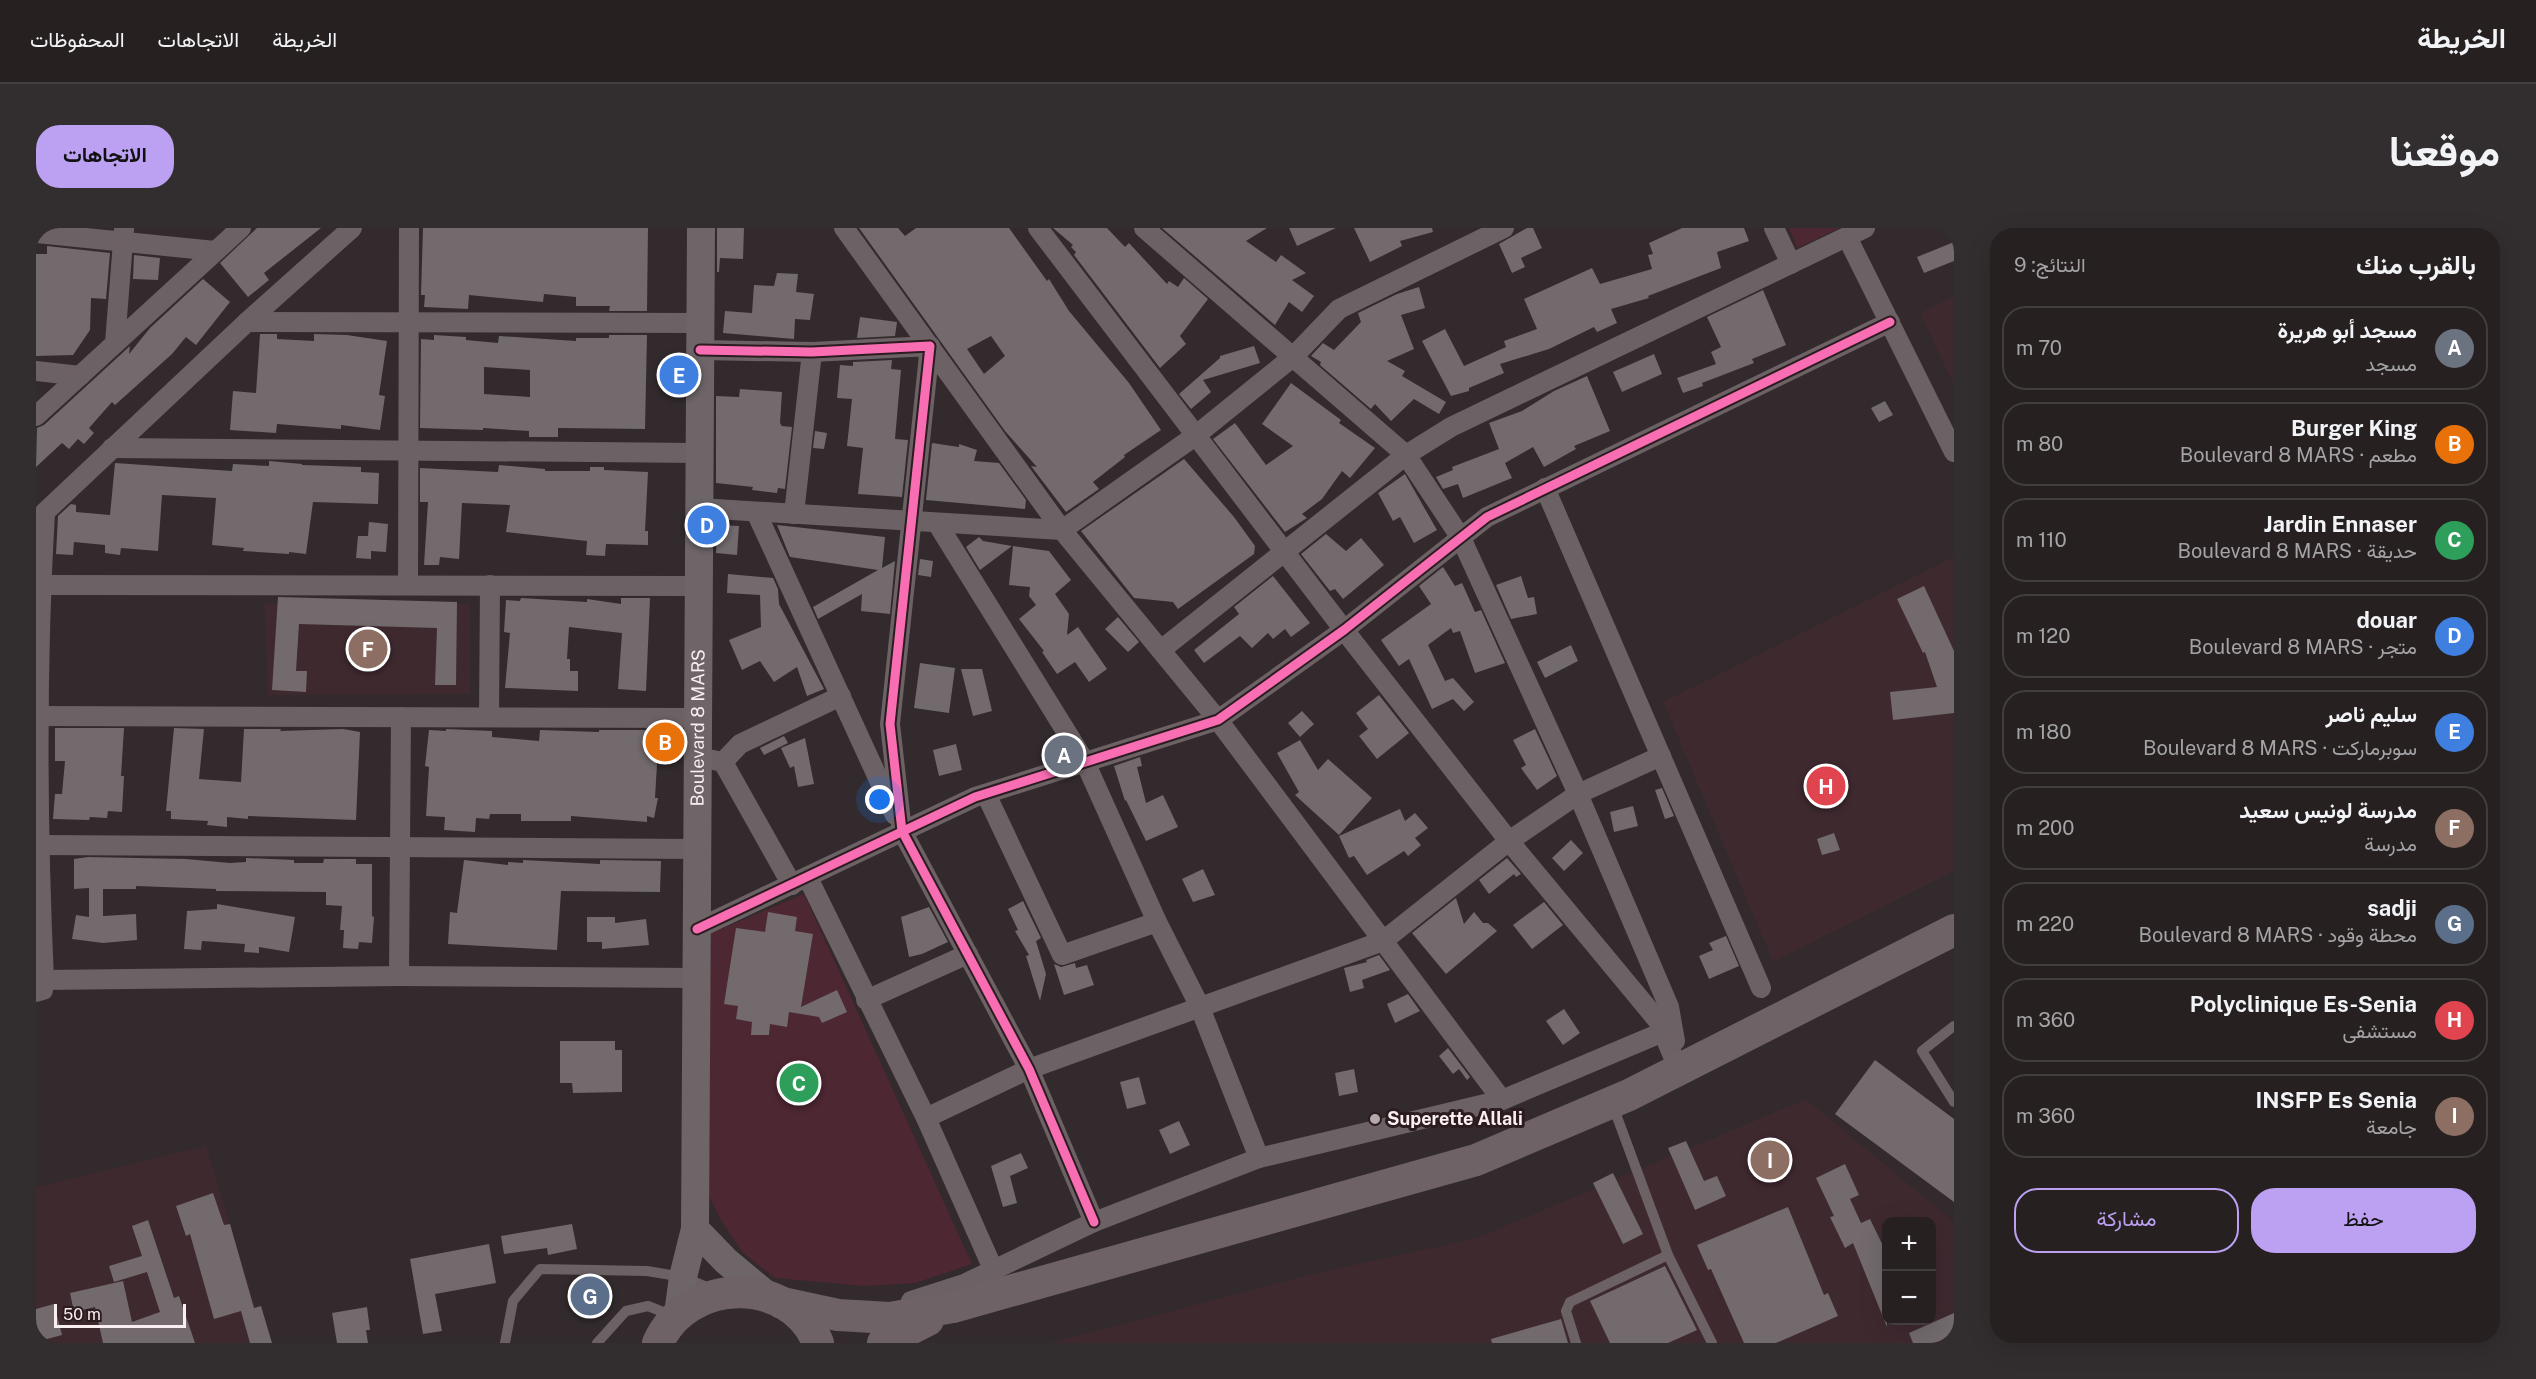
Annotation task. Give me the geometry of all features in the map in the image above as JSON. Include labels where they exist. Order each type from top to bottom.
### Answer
[{"type":"main road","name":"Boulevard 8 MARS","points":[[665,1330],[683,1277],[695,1229],[697,849],[710,760],[698,718],[701,228]]},
{"type":"main road","points":[[665,1330],[698,1300],[721,1292],[745,1291],[838,1315],[890,1318],[953,1307],[1476,1160],[1612,1103],[1679,1071],[1954,930]]},
{"type":"main road","points":[[695,1229],[726,1261],[802,1318],[818,1343]]},
{"type":"main road","points":[[883,1343],[953,1307]]},
{"type":"street","points":[[36,416],[241,228]]},
{"type":"street","points":[[352,228],[247,322],[45,512],[38,585],[40,986],[399,976],[697,978]]},
{"type":"street","points":[[408,585],[409,228]]},
{"type":"street","points":[[844,228],[1062,530],[1218,720],[1502,1100]]},
{"type":"street","points":[[1038,228],[1284,552],[1509,841],[1659,1022],[1679,1071]]},
{"type":"street","points":[[1144,228],[1406,455],[1461,538],[1578,794],[1669,1007],[1679,1071]]},
{"type":"street","points":[[699,508],[1062,530],[1195,436],[1294,356],[1339,309],[1504,228]]},
{"type":"street","points":[[1774,228],[1791,264]]},
{"type":"street","points":[[1161,650],[1406,455],[1451,427],[1865,228]]},
{"type":"street","points":[[36,232],[123,235],[215,250]]},
{"type":"street","points":[[115,343],[123,235]]},
{"type":"street","points":[[1847,237],[1954,452]]},
{"type":"street","points":[[247,322],[409,321],[700,337],[812,352],[930,346]]},
{"type":"street","points":[[697,929],[902,831],[986,794],[1218,720],[1344,630],[1486,517],[1890,322]]},
{"type":"street","points":[[902,831],[891,724],[910,521],[930,346]]},
{"type":"street","points":[[794,514],[812,352]]},
{"type":"street","points":[[36,371],[80,376]]},
{"type":"street","points":[[112,448],[699,453]]},
{"type":"street","points":[[1545,488],[1761,988]]},
{"type":"street","points":[[756,512],[902,831],[1029,1069],[1094,1222]]},
{"type":"street","points":[[937,523],[1085,762],[1157,922],[1199,1005],[1259,1158]]},
{"type":"street","points":[[38,585],[699,586]]},
{"type":"street","points":[[489,717],[490,585]]},
{"type":"street","points":[[841,696],[710,760],[800,881],[866,1000],[926,1118],[993,1271]]},
{"type":"street","points":[[39,716],[698,718]]},
{"type":"street","points":[[399,976],[401,717]]},
{"type":"street","points":[[926,1118],[1029,1069],[1199,1005],[1383,940],[1509,841],[1578,794],[1661,756]]},
{"type":"street","points":[[986,794],[1062,955],[1157,922]]},
{"type":"street","points":[[38,845],[697,849]]},
{"type":"street","points":[[866,1000],[968,954]]},
{"type":"street","points":[[775,1299],[814,1300],[863,1306],[920,1300],[993,1271],[1094,1222],[1259,1158],[1502,1100],[1663,1032]]},
{"type":"lane","points":[[1954,1026],[1922,1051],[1954,1102]]},
{"type":"lane","points":[[1612,1103],[1668,1255],[1712,1343]]},
{"type":"lane","points":[[1576,1343],[1566,1311],[1570,1302],[1668,1255]]},
{"type":"lane","points":[[505,1343],[513,1300],[540,1269],[647,1271],[683,1277],[721,1292]]},
{"type":"lane","points":[[597,1343],[626,1311],[648,1306],[665,1330]]},
{"type":"shaded area","points":[[1789,228],[1840,228],[1797,248]]},
{"type":"shaded area","points":[[1954,296],[1954,385],[1920,313]]},
{"type":"shaded area","points":[[1954,557],[1954,871],[1773,962],[1663,702]]},
{"type":"shaded area","points":[[264,603],[470,604],[470,694],[268,695]]},
{"type":"shaded area","points":[[804,894],[972,1264],[915,1283],[865,1286],[775,1278],[743,1253],[721,1220],[709,1196],[707,935]]},
{"type":"shaded area","points":[[1806,1099],[1954,1222],[1954,1343],[1051,1343],[1308,1275],[1477,1238]]},
{"type":"shaded area","points":[[206,1146],[267,1343],[36,1343],[36,1187]]},
{"type":"building","points":[[257,228],[321,228],[264,273],[269,280],[248,297],[220,263]]},
{"type":"building","points":[[423,228],[648,228],[647,311],[609,311],[610,306],[576,306],[576,297],[544,294],[543,302],[469,295],[468,309],[424,307],[425,295],[421,295]]},
{"type":"building","points":[[717,228],[744,228],[743,259],[720,258],[719,272],[717,272]]},
{"type":"building","points":[[859,228],[898,228],[905,236],[916,228],[1009,228],[1047,281],[1049,279],[1069,311],[1129,383],[1161,430],[1124,455],[1125,457],[1093,482],[1099,489],[1066,512],[1031,466],[1037,467],[1005,431]],"holes":[[[991,336],[1005,356],[984,374],[967,349]]]},
{"type":"building","points":[[1053,228],[1107,228],[1125,247],[1129,243],[1167,284],[1169,281],[1178,287],[1184,278],[1208,299],[1180,336],[1186,344],[1160,368],[1074,255],[1076,252],[1071,247],[1073,245]]},
{"type":"building","points":[[1162,228],[1267,228],[1246,241],[1276,262],[1281,255],[1306,273],[1292,280],[1314,296],[1302,312],[1289,302],[1275,325]]},
{"type":"building","points":[[1289,228],[1336,228],[1297,246]]},
{"type":"building","points":[[1354,228],[1432,228],[1433,232],[1400,241],[1402,246],[1370,262]]},
{"type":"building","points":[[1527,228],[1533,228],[1542,248],[1521,258],[1525,267],[1512,273],[1499,244]]},
{"type":"building","points":[[1682,228],[1744,228],[1749,241],[1717,252],[1721,268],[1648,296],[1649,298],[1611,309],[1617,323],[1597,332],[1594,327],[1549,349],[1500,364],[1504,373],[1469,388],[1469,391],[1451,396],[1422,341],[1445,329],[1464,366],[1506,347],[1504,341],[1537,329],[1524,299],[1592,268],[1600,284],[1652,269],[1648,255],[1653,254],[1649,243]]},
{"type":"building","points":[[1954,242],[1954,261],[1924,273],[1917,257]]},
{"type":"building","points":[[47,246],[110,253],[106,299],[91,298],[90,330],[73,355],[36,356],[36,254],[47,254]]},
{"type":"building","points":[[134,255],[160,258],[158,280],[133,279],[132,301]]},
{"type":"building","points":[[777,273],[798,274],[796,292],[814,294],[810,320],[795,319],[794,339],[723,333],[725,311],[752,313],[754,285],[774,286]]},
{"type":"building","points":[[203,279],[230,302],[196,345],[186,337],[172,354],[115,405],[112,402],[89,428],[94,433],[84,444],[78,439],[69,449],[62,443],[36,467],[37,428],[44,425],[130,346],[129,354],[150,328]]},
{"type":"building","points":[[1419,287],[1425,308],[1401,315],[1414,349],[1387,361],[1405,371],[1402,376],[1446,402],[1439,414],[1414,399],[1391,421],[1375,404],[1371,409],[1320,365],[1321,362],[1311,356],[1323,343],[1334,350],[1361,322],[1358,313],[1397,294]]},
{"type":"building","points":[[1763,290],[1786,345],[1752,359],[1754,363],[1702,383],[1703,386],[1683,393],[1677,378],[1716,364],[1711,352],[1721,347],[1707,317]]},
{"type":"building","points":[[860,317],[897,322],[895,336],[857,338]]},
{"type":"building","points":[[260,334],[277,334],[277,339],[314,341],[314,334],[347,335],[387,341],[379,395],[385,396],[380,430],[341,425],[341,429],[277,424],[276,433],[230,430],[233,391],[256,393]]},
{"type":"building","points":[[434,335],[466,337],[466,340],[498,343],[499,336],[576,341],[576,338],[609,338],[609,335],[647,335],[645,429],[558,428],[558,437],[529,437],[529,431],[420,428],[421,339],[434,340]],"holes":[[[484,367],[530,370],[530,397],[484,394]]]},
{"type":"building","points":[[1254,346],[1260,363],[1203,380],[1211,392],[1191,409],[1179,394],[1220,356]]},
{"type":"building","points":[[1654,354],[1662,374],[1622,392],[1613,372]]},
{"type":"building","points":[[892,360],[891,369],[901,370],[895,439],[908,440],[902,497],[858,494],[863,448],[847,446],[852,399],[837,398],[840,365],[853,366],[853,362]]},
{"type":"building","points":[[1587,376],[1610,431],[1574,446],[1576,449],[1544,467],[1533,447],[1505,463],[1512,478],[1463,498],[1458,484],[1443,489],[1436,477],[1453,470],[1452,467],[1499,449],[1489,423],[1522,411],[1554,391]]},
{"type":"building","points":[[1291,383],[1341,420],[1339,423],[1375,448],[1350,478],[1342,471],[1322,499],[1302,514],[1307,518],[1285,532],[1213,439],[1235,423],[1266,465],[1293,446],[1262,424]]},
{"type":"building","points":[[740,389],[782,392],[780,423],[782,426],[792,427],[785,489],[778,488],[777,493],[752,490],[753,487],[716,483],[716,396],[739,397]]},
{"type":"building","points":[[1885,401],[1893,415],[1879,422],[1871,408]]},
{"type":"building","points":[[815,431],[827,433],[824,449],[813,448]]},
{"type":"building","points":[[932,443],[959,447],[959,444],[977,450],[974,461],[999,463],[1026,500],[1025,509],[926,500]]},
{"type":"building","points":[[1184,459],[1234,517],[1255,546],[1254,554],[1178,609],[1173,602],[1134,598],[1081,531]]},
{"type":"building","points":[[269,461],[302,465],[361,467],[361,472],[379,473],[378,504],[313,502],[306,554],[289,552],[289,554],[243,551],[244,548],[212,545],[216,498],[162,495],[158,551],[121,548],[120,555],[105,553],[105,545],[74,542],[73,555],[56,554],[58,516],[71,504],[76,505],[76,512],[110,515],[115,463],[232,471],[233,464],[269,466]]},
{"type":"building","points":[[499,465],[545,469],[545,471],[590,471],[590,467],[604,467],[604,470],[648,472],[645,531],[648,531],[648,545],[606,544],[605,556],[586,555],[587,541],[506,532],[510,505],[462,503],[459,559],[440,557],[439,565],[424,565],[428,502],[420,502],[420,468],[498,472]]},
{"type":"building","points":[[1405,474],[1437,530],[1414,543],[1400,517],[1393,521],[1378,493]]},
{"type":"building","points":[[369,522],[388,524],[386,552],[371,551],[371,559],[356,558],[358,536],[368,536]]},
{"type":"building","points":[[717,525],[739,526],[737,555],[716,553]]},
{"type":"building","points":[[777,525],[885,537],[882,568],[895,561],[890,614],[861,611],[862,594],[818,619],[813,607],[878,570],[790,557]]},
{"type":"building","points":[[1326,534],[1346,551],[1361,538],[1384,565],[1343,599],[1335,589],[1330,591],[1301,554]]},
{"type":"building","points":[[979,537],[983,541],[1012,546],[980,570],[966,547]]},
{"type":"building","points":[[1013,546],[1049,551],[1071,580],[1055,594],[1069,614],[1067,635],[1078,627],[1107,669],[1089,682],[1075,662],[1057,674],[1042,652],[1044,651],[1019,619],[1036,605],[1029,596],[1030,587],[1009,585]]},
{"type":"building","points":[[920,559],[933,561],[931,577],[918,575]]},
{"type":"building","points":[[1443,567],[1455,586],[1462,583],[1475,612],[1481,610],[1505,663],[1475,673],[1460,631],[1453,633],[1451,628],[1428,645],[1445,681],[1453,678],[1474,702],[1464,711],[1453,699],[1432,709],[1409,659],[1399,666],[1381,640],[1431,604],[1419,586]]},
{"type":"building","points":[[728,574],[773,578],[778,589],[779,604],[824,689],[807,696],[797,667],[774,682],[760,661],[742,670],[729,640],[761,627],[760,595],[727,593]]},
{"type":"building","points":[[1273,576],[1310,623],[1291,637],[1285,629],[1273,639],[1268,633],[1252,648],[1240,636],[1204,663],[1194,650],[1239,614],[1234,607]]},
{"type":"building","points":[[1521,576],[1528,598],[1534,597],[1537,614],[1511,619],[1496,585]]},
{"type":"building","points":[[1924,586],[1954,651],[1954,713],[1893,720],[1890,692],[1937,687],[1925,652],[1923,653],[1897,599]]},
{"type":"building","points":[[278,597],[457,602],[456,685],[435,685],[437,628],[299,624],[296,671],[307,671],[306,692],[272,690]]},
{"type":"building","points":[[521,598],[587,602],[587,599],[621,604],[621,598],[650,598],[646,691],[618,689],[622,633],[569,627],[567,659],[570,659],[570,671],[578,671],[578,691],[505,688],[510,633],[504,632],[506,600],[520,601]]},
{"type":"building","points":[[1118,617],[1139,642],[1128,652],[1105,629]]},
{"type":"building","points":[[1571,645],[1578,661],[1545,678],[1537,662]]},
{"type":"building","points":[[920,663],[955,668],[949,713],[914,708]]},
{"type":"building","points":[[961,669],[982,669],[992,711],[973,716]]},
{"type":"building","points":[[1379,695],[1409,733],[1377,759],[1359,736],[1368,729],[1356,713]]},
{"type":"building","points":[[1302,711],[1314,724],[1300,737],[1288,723]]},
{"type":"building","points":[[55,728],[124,728],[121,776],[124,776],[122,812],[108,811],[107,818],[90,817],[89,820],[53,819],[55,794],[62,794],[65,761],[55,761]]},
{"type":"building","points":[[174,728],[204,729],[199,779],[241,782],[244,729],[281,729],[280,731],[343,729],[360,732],[356,820],[227,817],[227,827],[207,825],[208,821],[171,819],[171,811],[166,811]]},
{"type":"building","points":[[446,729],[492,731],[492,737],[539,741],[540,730],[599,732],[599,730],[659,730],[655,798],[658,798],[654,818],[647,816],[647,822],[571,816],[571,821],[521,821],[521,814],[490,814],[489,819],[476,818],[475,832],[444,830],[445,817],[426,816],[429,767],[425,766],[429,730],[446,731]]},
{"type":"building","points":[[1535,729],[1557,776],[1537,790],[1521,768],[1526,765],[1513,740]]},
{"type":"building","points":[[784,736],[788,743],[764,755],[760,748]]},
{"type":"building","points":[[805,738],[814,784],[798,787],[794,766],[790,768],[781,748]]},
{"type":"building","points":[[1300,740],[1318,770],[1328,759],[1372,798],[1339,835],[1295,795],[1299,792],[1277,753]]},
{"type":"building","points":[[956,744],[962,770],[939,776],[933,750]]},
{"type":"building","points":[[1140,757],[1142,766],[1137,767],[1146,803],[1163,795],[1178,827],[1146,841],[1125,801],[1114,766]]},
{"type":"building","points":[[1662,788],[1674,816],[1665,819],[1655,790]]},
{"type":"building","points":[[1633,806],[1638,826],[1614,832],[1610,812]]},
{"type":"building","points":[[1400,809],[1405,821],[1415,813],[1428,828],[1415,838],[1421,845],[1408,856],[1404,851],[1367,875],[1354,856],[1349,858],[1339,836]]},
{"type":"building","points":[[1834,833],[1840,850],[1822,855],[1817,839]]},
{"type":"building","points":[[1571,840],[1583,853],[1564,871],[1552,858]]},
{"type":"building","points":[[88,857],[186,859],[230,863],[246,862],[246,858],[294,860],[294,863],[323,863],[324,859],[356,859],[356,864],[372,864],[372,916],[374,917],[372,943],[359,942],[358,949],[343,948],[344,930],[340,930],[342,906],[326,905],[326,892],[216,891],[216,889],[136,886],[136,889],[103,889],[103,916],[136,914],[137,940],[103,943],[72,939],[76,915],[89,917],[89,888],[74,889],[74,859]]},
{"type":"building","points":[[1507,858],[1521,874],[1516,877],[1514,874],[1489,894],[1479,880]]},
{"type":"building","points":[[464,860],[508,865],[508,862],[523,863],[523,860],[600,864],[600,860],[661,861],[660,892],[561,891],[557,950],[448,944],[450,912],[457,913]]},
{"type":"building","points":[[1203,869],[1215,895],[1193,902],[1182,879]]},
{"type":"building","points":[[1456,898],[1464,924],[1474,912],[1483,923],[1488,923],[1497,931],[1446,974],[1412,933]]},
{"type":"building","points":[[1023,901],[1041,938],[1036,941],[1046,974],[1040,1001],[1026,956],[1029,955],[1015,931],[1018,930],[1008,909]]},
{"type":"building","points":[[1544,902],[1563,925],[1532,949],[1513,925]]},
{"type":"building","points":[[217,904],[295,917],[289,952],[259,947],[259,953],[244,952],[245,944],[202,941],[201,950],[184,949],[187,911],[217,909]]},
{"type":"building","points":[[929,907],[948,942],[922,954],[909,957],[901,917]]},
{"type":"building","points":[[768,912],[797,917],[795,931],[813,934],[801,1007],[837,990],[847,1012],[822,1023],[819,1017],[789,1012],[787,1027],[770,1024],[769,1035],[751,1035],[752,1022],[736,1019],[738,1006],[724,1004],[736,928],[765,932]]},
{"type":"building","points":[[587,917],[615,917],[615,923],[646,919],[649,945],[602,949],[602,942],[587,942]]},
{"type":"building","points":[[1726,936],[1739,966],[1709,979],[1699,956],[1713,950],[1709,943]]},
{"type":"building","points":[[1379,955],[1390,970],[1362,980],[1364,988],[1350,992],[1344,968],[1367,962],[1366,960]]},
{"type":"building","points":[[1075,963],[1076,968],[1087,965],[1094,985],[1064,995],[1054,964],[1061,967]]},
{"type":"building","points":[[1408,994],[1420,1011],[1395,1023],[1387,1004]]},
{"type":"building","points":[[1564,1009],[1580,1033],[1563,1045],[1546,1021]]},
{"type":"building","points":[[560,1041],[615,1041],[615,1050],[622,1050],[622,1092],[573,1093],[572,1083],[560,1083]]},
{"type":"building","points":[[1448,1048],[1470,1077],[1467,1080],[1459,1069],[1453,1074],[1439,1056]]},
{"type":"building","points":[[1875,1060],[1954,1119],[1954,1202],[1835,1114]]},
{"type":"building","points":[[1354,1069],[1358,1092],[1339,1096],[1335,1073]]},
{"type":"building","points":[[1139,1077],[1146,1104],[1127,1109],[1120,1082]]},
{"type":"building","points":[[1179,1121],[1190,1145],[1170,1154],[1159,1130]]},
{"type":"building","points":[[1686,1141],[1704,1181],[1717,1176],[1726,1196],[1695,1210],[1668,1148]]},
{"type":"building","points":[[1021,1153],[1028,1168],[1010,1176],[1017,1203],[1003,1207],[991,1166]]},
{"type":"building","points":[[1845,1164],[1859,1195],[1850,1199],[1861,1223],[1870,1219],[1882,1244],[1882,1315],[1853,1243],[1845,1248],[1830,1217],[1834,1216],[1816,1178]]},
{"type":"building","points":[[1613,1173],[1643,1234],[1623,1244],[1593,1183]]},
{"type":"building","points":[[213,1193],[224,1225],[230,1224],[254,1308],[261,1306],[272,1343],[250,1343],[241,1311],[214,1319],[190,1234],[186,1236],[176,1206]]},
{"type":"building","points":[[1788,1207],[1824,1295],[1828,1293],[1838,1316],[1776,1343],[1744,1343],[1711,1269],[1708,1270],[1697,1245]]},
{"type":"building","points":[[148,1220],[174,1298],[179,1296],[195,1343],[103,1343],[95,1307],[74,1312],[70,1293],[123,1281],[132,1322],[160,1312],[147,1272],[114,1282],[109,1266],[142,1256],[132,1226]]},
{"type":"building","points":[[572,1224],[577,1249],[548,1255],[547,1248],[504,1254],[501,1236]]},
{"type":"building","points":[[489,1244],[496,1283],[435,1294],[442,1331],[423,1334],[410,1259]]},
{"type":"building","points":[[1665,1266],[1697,1330],[1668,1343],[1610,1343],[1590,1301]]},
{"type":"building","points":[[54,1304],[62,1335],[36,1342],[36,1309]]},
{"type":"building","points":[[367,1307],[370,1330],[366,1330],[368,1343],[337,1343],[332,1313]]},
{"type":"building","points":[[1954,1313],[1954,1343],[1913,1343],[1909,1333],[1927,1325],[1936,1325],[1936,1321]]},
{"type":"building","points":[[1561,1319],[1568,1343],[1492,1343],[1491,1339]]},
{"type":"cycle path","points":[[697,929],[975,797],[1218,720],[1344,630],[1487,517],[1890,322]]},
{"type":"cycle path","points":[[700,350],[812,352],[930,346],[890,724],[902,831],[1029,1069],[1094,1222]]},
{"type":"place","name":"سليم ناصر","points":[[679,375]]},
{"type":"place","name":"douar","points":[[707,525]]},
{"type":"place","name":"مدرسة لونيس سعيد","points":[[368,649]]},
{"type":"place","name":"Burger King","points":[[665,742]]},
{"type":"place","name":"مسجد أبو هريرة","points":[[1064,755]]},
{"type":"place","name":"Polyclinique Es-Senia","points":[[1826,786]]},
{"type":"place","name":"Jardin Ennaser","points":[[799,1083]]},
{"type":"place","name":"Superette Allali","points":[[1375,1119]]},
{"type":"place","name":"INSFP Es Senia","points":[[1770,1160]]},
{"type":"place","name":"sadji","points":[[590,1296]]}]
